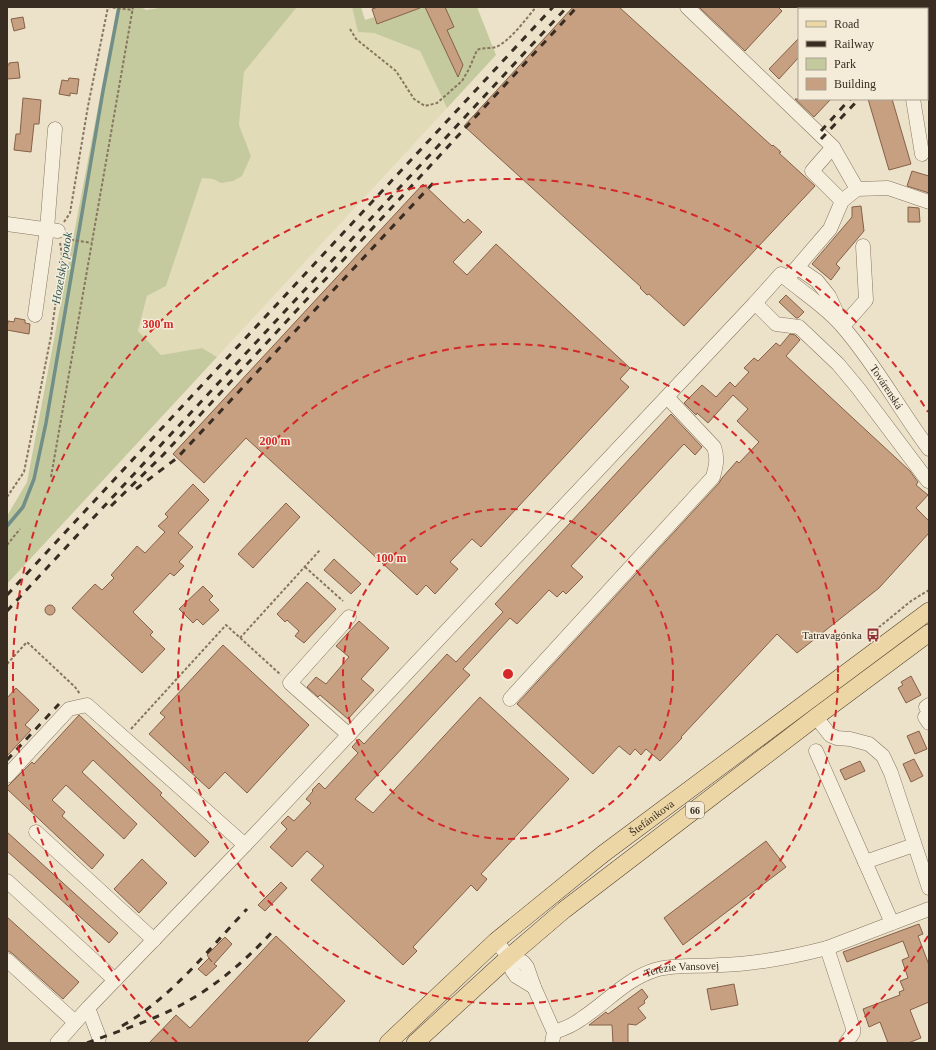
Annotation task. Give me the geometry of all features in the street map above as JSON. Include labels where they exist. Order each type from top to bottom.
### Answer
[{"type":"main road","name":"Štefánikova","points":[[388,1043],[496,941],[603,854],[929,611]]},
{"type":"main road","name":"Štefánikova","points":[[415,1043],[509,957],[564,910],[816,717],[929,633]]},
{"type":"street","points":[[687,7],[833,147],[857,189]]},
{"type":"street","points":[[913,100],[922,154]]},
{"type":"street","points":[[35,315],[55,233],[55,129]]},
{"type":"street","points":[[833,147],[812,171],[842,201]]},
{"type":"street","points":[[787,279],[830,229],[842,201],[857,189],[888,188],[929,202]]},
{"type":"street","points":[[7,224],[55,233]]},
{"type":"street","points":[[843,326],[866,300],[863,246]]},
{"type":"street","points":[[798,268],[817,281],[829,296],[843,326]]},
{"type":"street","points":[[57,1043],[88,1008],[349,735],[781,274],[813,299],[843,326]]},
{"type":"street","points":[[755,303],[776,324],[798,327],[838,364],[858,388],[928,481]]},
{"type":"street","name":"Továrenská","points":[[843,326],[872,364],[929,449]]},
{"type":"street","points":[[510,699],[713,477],[717,464],[714,447],[667,397]]},
{"type":"street","points":[[349,617],[290,682],[349,735]]},
{"type":"street","points":[[7,776],[69,709],[87,705],[245,845]]},
{"type":"street","points":[[816,717],[830,735],[837,738],[850,739],[869,744],[883,756],[891,773],[929,888]]},
{"type":"street","points":[[816,751],[892,923]]},
{"type":"street","points":[[36,832],[154,940]]},
{"type":"street","points":[[865,862],[914,845]]},
{"type":"street","points":[[7,881],[115,980]]},
{"type":"street","name":"Terézie Vansovej","points":[[509,957],[523,962],[527,967],[553,1038],[582,1019],[621,988],[655,970],[676,966],[748,964],[782,958],[826,948],[929,909]]},
{"type":"street","points":[[496,941],[509,957]]},
{"type":"street","points":[[826,948],[853,1028],[853,1034],[846,1043]]},
{"type":"street","points":[[7,960],[75,1022]]},
{"type":"street","points":[[88,1008],[99,1037],[98,1043]]},
{"type":"path","points":[[51,477],[133,9],[108,7],[88,106],[70,213],[55,233]]},
{"type":"path","points":[[350,29],[356,39],[396,72],[414,99],[425,106],[437,103],[462,80],[469,69],[477,50],[496,47],[508,39],[536,7]]},
{"type":"path","points":[[55,233],[92,243]]},
{"type":"path","points":[[7,497],[24,472],[51,336],[62,256],[55,233]]},
{"type":"path","points":[[7,545],[20,529]]},
{"type":"path","points":[[240,638],[320,550]]},
{"type":"path","points":[[305,567],[343,601]]},
{"type":"path","points":[[867,637],[911,601],[929,590]]},
{"type":"path","points":[[124,737],[226,625],[290,682]]},
{"type":"path","points":[[7,664],[27,642],[74,687],[87,705]]},
{"type":"shaded area","points":[[297,7],[352,7],[358,32],[374,33],[420,51],[447,108],[217,357],[202,348],[161,355],[138,332],[147,296],[166,286],[202,178],[213,179],[221,183],[251,156],[239,125],[244,72]]},
{"type":"green space","points":[[117,7],[141,7],[146,10],[166,7],[297,7],[244,72],[239,125],[251,156],[242,176],[233,181],[221,183],[213,179],[202,178],[166,286],[147,296],[138,331],[161,355],[202,348],[217,357],[7,584],[7,516],[27,482]]},
{"type":"green space","points":[[352,7],[361,7],[365,20],[374,17],[377,24],[407,13],[405,7],[477,7],[496,55],[447,108],[420,51],[374,33],[358,32]]},
{"type":"building","points":[[378,7],[420,8],[377,24],[372,9]]},
{"type":"building","points":[[425,7],[445,7],[454,27],[447,30],[463,65],[458,77]]},
{"type":"building","points":[[573,7],[619,7],[772,146],[773,145],[781,152],[779,153],[815,186],[684,326],[649,294],[647,295],[640,288],[641,287],[464,126]]},
{"type":"building","points":[[699,7],[778,7],[782,11],[745,51]]},
{"type":"building","points":[[23,17],[25,28],[14,31],[11,19]]},
{"type":"building","points":[[798,39],[798,58],[779,79],[769,69]]},
{"type":"building","points":[[18,62],[20,78],[7,79],[7,66],[9,63]]},
{"type":"building","points":[[69,78],[79,79],[77,94],[70,93],[70,96],[59,94],[62,80],[68,81]]},
{"type":"building","points":[[23,98],[41,100],[39,124],[34,124],[31,152],[14,150],[16,134],[20,134]]},
{"type":"building","points":[[795,99],[830,100],[814,117]]},
{"type":"building","points":[[868,100],[892,100],[911,164],[889,170]]},
{"type":"building","points":[[912,171],[929,176],[929,193],[907,186]]},
{"type":"building","points":[[423,184],[464,223],[468,219],[482,232],[453,262],[467,275],[496,244],[630,368],[620,379],[629,387],[481,547],[472,539],[450,562],[458,569],[435,594],[426,585],[417,595],[246,438],[204,483],[173,454]]},
{"type":"building","points":[[861,206],[864,231],[836,264],[840,268],[831,280],[812,264],[852,217],[852,207]]},
{"type":"building","points":[[908,207],[919,208],[920,222],[908,222]]},
{"type":"building","points":[[786,295],[804,312],[798,318],[796,318],[779,302]]},
{"type":"building","points":[[15,318],[25,320],[25,323],[30,324],[29,334],[7,330],[8,321],[14,322]]},
{"type":"building","points":[[790,334],[795,335],[800,340],[786,356],[910,471],[918,482],[916,485],[928,495],[916,508],[929,521],[929,533],[879,588],[797,653],[777,634],[660,761],[646,749],[641,755],[635,749],[630,755],[619,746],[593,774],[517,704],[719,483],[737,461],[739,463],[759,442],[737,421],[748,409],[733,395],[708,423],[697,413],[696,415],[684,403],[702,385],[716,397],[730,382],[735,387],[749,372],[744,368],[754,358],[758,361],[776,343],[780,346]]},
{"type":"building","points":[[671,414],[702,447],[695,455],[684,444],[571,566],[583,577],[566,594],[563,591],[557,597],[549,590],[517,624],[510,618],[463,669],[470,675],[355,799],[373,813],[480,697],[569,779],[481,874],[487,879],[477,891],[471,885],[413,947],[417,951],[403,965],[311,880],[324,866],[307,851],[292,867],[270,847],[287,829],[281,823],[288,816],[294,821],[311,803],[306,799],[313,791],[312,790],[319,783],[325,789],[358,753],[352,747],[359,739],[364,744],[447,654],[456,662],[503,612],[495,604]]},
{"type":"building","points":[[193,484],[209,500],[178,533],[193,547],[179,562],[184,566],[174,576],[170,573],[133,612],[153,632],[150,635],[165,649],[142,673],[72,608],[95,584],[102,590],[114,578],[111,575],[137,546],[145,553],[165,532],[158,526],[168,517],[165,514]]},
{"type":"building","points":[[286,503],[300,517],[253,568],[238,554]]},
{"type":"building","points":[[334,559],[361,584],[351,594],[324,570]]},
{"type":"building","points":[[307,582],[336,609],[304,643],[295,636],[299,631],[287,620],[285,622],[277,614]]},
{"type":"building","points":[[203,586],[213,596],[209,600],[219,610],[203,625],[197,619],[193,623],[179,609]]},
{"type":"building","points":[[48,605],[52,605],[54,606],[54,614],[48,615],[45,612],[45,608]]},
{"type":"building","points":[[359,621],[389,648],[361,679],[374,690],[348,719],[320,695],[318,697],[307,687],[316,677],[326,684],[349,657],[336,646]]},
{"type":"building","points":[[223,645],[309,725],[247,793],[225,772],[209,789],[149,734],[165,717],[160,713]]},
{"type":"building","points":[[911,676],[921,695],[906,703],[898,688],[903,685],[901,682]]},
{"type":"building","points":[[16,688],[39,710],[25,725],[31,730],[7,756],[7,698]]},
{"type":"building","points":[[79,715],[162,793],[160,795],[209,842],[195,857],[93,760],[82,772],[137,824],[124,839],[66,785],[52,800],[65,812],[62,816],[104,855],[92,869],[7,789],[7,787],[32,762],[34,764]]},
{"type":"building","points":[[919,731],[927,749],[915,754],[907,736]]},
{"type":"building","points":[[914,759],[923,776],[911,782],[903,764]]},
{"type":"building","points":[[860,761],[865,771],[845,780],[840,770]]},
{"type":"building","points":[[7,832],[118,933],[109,943],[7,851]]},
{"type":"building","points":[[766,841],[786,867],[683,945],[664,918]]},
{"type":"building","points":[[142,859],[167,883],[139,913],[114,889]]},
{"type":"building","points":[[281,882],[287,888],[265,911],[258,905]]},
{"type":"building","points":[[7,917],[79,982],[63,999],[7,950]]},
{"type":"building","points":[[919,924],[923,934],[918,936],[929,965],[929,1002],[910,1010],[921,1038],[908,1043],[888,1043],[880,1022],[869,1027],[863,1009],[900,995],[899,992],[904,990],[900,981],[908,978],[902,960],[909,957],[903,941],[847,962],[843,952]]},
{"type":"building","points":[[276,936],[345,1001],[306,1043],[149,1043],[176,1015],[190,1028]]},
{"type":"building","points":[[225,937],[232,944],[214,964],[217,966],[206,976],[198,969],[209,958],[212,962],[207,955]]},
{"type":"building","points":[[734,984],[738,1005],[711,1010],[707,989]]},
{"type":"building","points":[[642,989],[648,997],[644,1001],[645,1003],[638,1008],[646,1018],[636,1025],[628,1024],[628,1043],[613,1043],[612,1025],[589,1025],[606,1012],[608,1014]]},
{"type":"waterway","name":"Hozelský potok","points":[[7,526],[23,507],[34,479],[46,423],[103,91],[119,7]]},
{"type":"railway","points":[[7,595],[553,7]]},
{"type":"railway","points":[[7,611],[567,7]]},
{"type":"railway","points":[[111,506],[163,455],[577,7]]},
{"type":"railway","points":[[821,131],[849,100]]},
{"type":"railway","points":[[821,139],[858,100]]},
{"type":"railway","points":[[136,489],[177,458],[435,181]]},
{"type":"railway","points":[[7,760],[59,704]]},
{"type":"railway","points":[[122,1026],[140,1014],[173,987],[189,972],[247,909]]},
{"type":"railway","points":[[87,1043],[147,1021],[188,1001],[233,970],[272,932]]},
{"type":"place","name":"Tatravagónka","points":[[873,635]]}]
